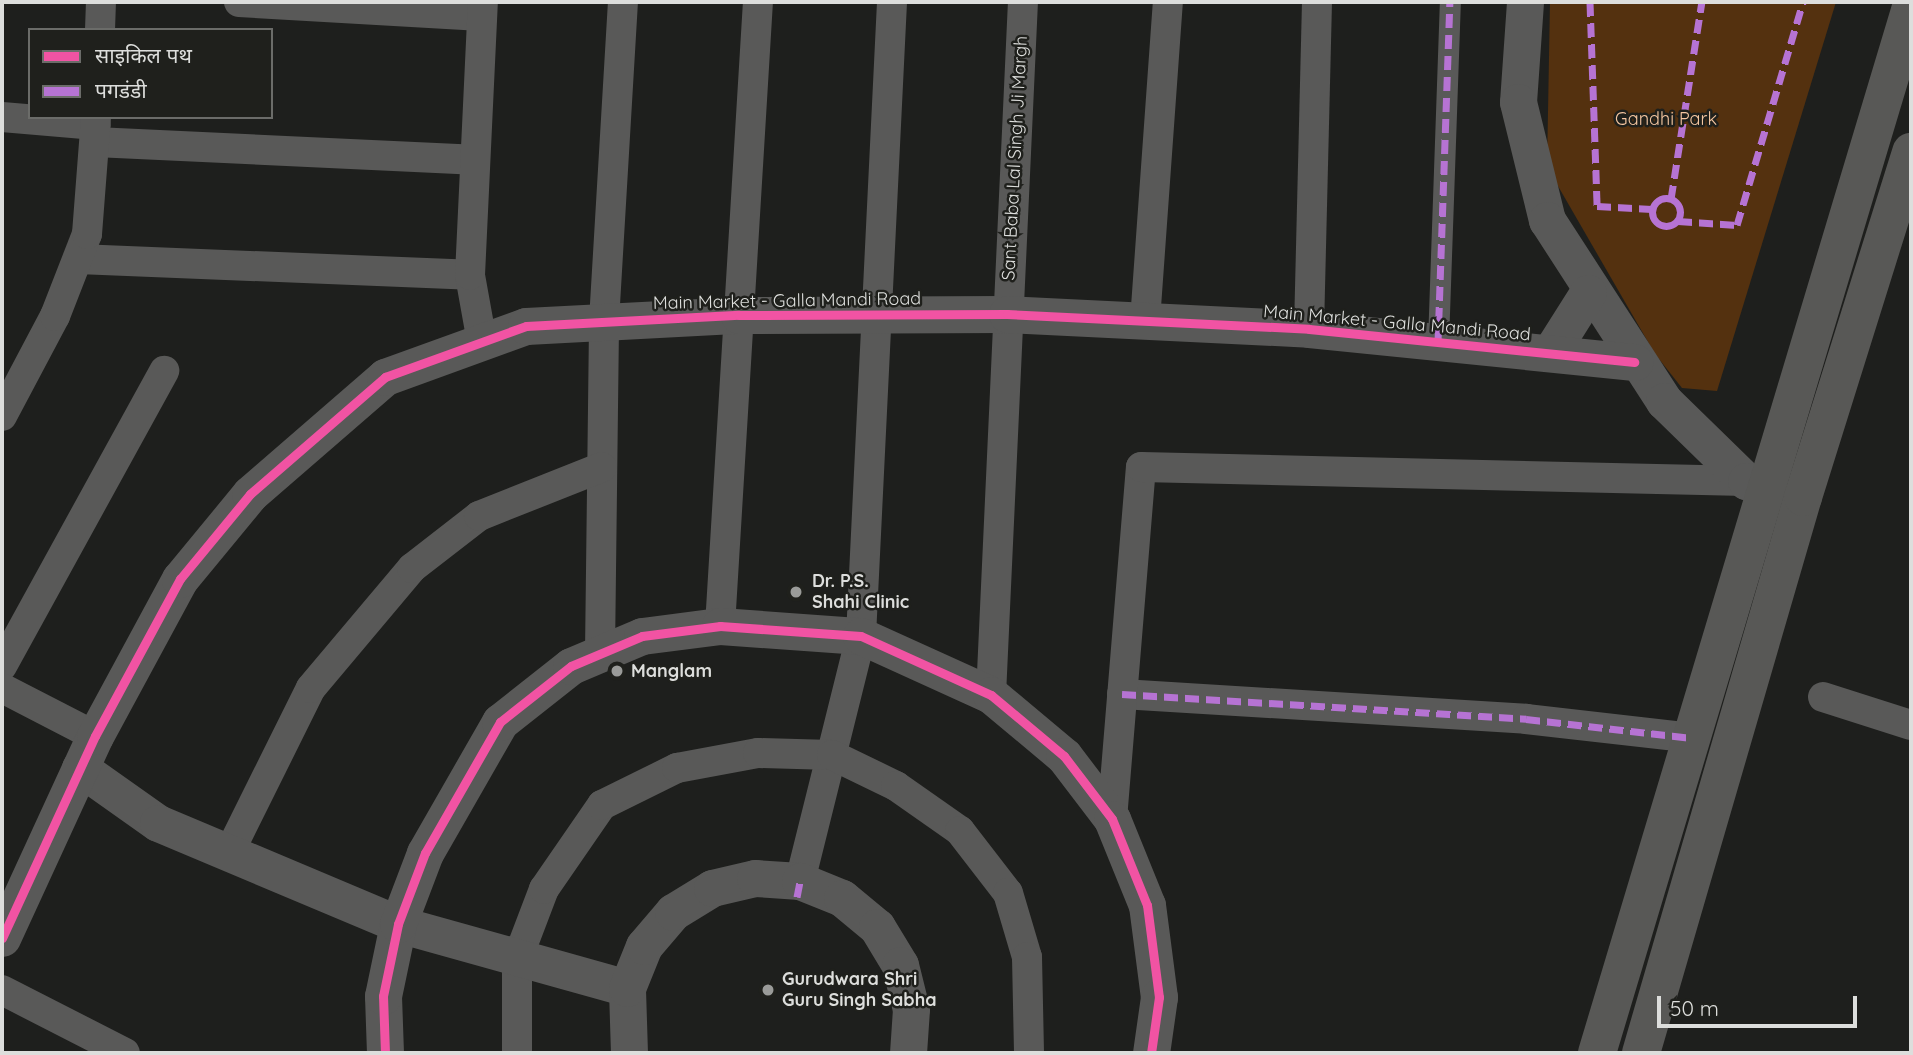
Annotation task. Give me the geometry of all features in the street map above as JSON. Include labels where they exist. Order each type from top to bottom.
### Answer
[{"type":"highway","points":[[1597,1053],[1692,738],[1757,483],[1911,7]]},
{"type":"highway","points":[[1641,1053],[1803,497],[1911,152]]},
{"type":"highway","points":[[1757,483],[1803,497]]},
{"type":"street","points":[[100,28],[101,2]]},
{"type":"street","points":[[239,2],[482,9],[470,275],[482,342]]},
{"type":"street","points":[[600,653],[604,321],[623,2]]},
{"type":"street","points":[[720,626],[758,2]]},
{"type":"street","points":[[800,881],[861,636],[892,2]]},
{"type":"street","name":"Sant Baba Lal Singh Ji Margh","points":[[991,695],[1023,2]]},
{"type":"street","points":[[1145,321],[1168,2]]},
{"type":"street","points":[[1309,329],[1317,2]]},
{"type":"street","points":[[1438,342],[1450,2]]},
{"type":"street","points":[[1525,2],[1518,102],[1547,220],[1588,293],[1664,401],[1757,483]]},
{"type":"street","points":[[2,117],[96,128],[474,160]]},
{"type":"street","points":[[2,416],[78,259],[87,234],[96,128]]},
{"type":"street","points":[[78,259],[470,275]]},
{"type":"street","points":[[1550,353],[1588,293]]},
{"type":"street","name":"Main Market - Galla Mandi Road","points":[[2,938],[95,736],[180,579],[250,494],[385,377],[526,326],[739,315],[1007,314],[1309,329],[1634,362]]},
{"type":"street","points":[[2,666],[164,371]]},
{"type":"street","points":[[228,855],[311,688],[412,568],[479,516],[602,467]]},
{"type":"street","points":[[1112,819],[1141,467],[1757,483]]},
{"type":"street","points":[[385,1053],[383,996],[398,925],[425,853],[500,722],[571,666],[600,653],[642,636],[720,626],[861,636],[991,695],[1064,756],[1112,819],[1147,905],[1159,997],[1151,1053]]},
{"type":"street","points":[[2,688],[95,736]]},
{"type":"street","points":[[1122,694],[1526,719],[1692,738]]},
{"type":"street","points":[[1823,696],[1911,725]]},
{"type":"street","points":[[517,1053],[517,960],[544,889],[601,805],[677,768],[758,753],[832,755],[896,786],[960,831],[1008,893],[1027,957],[1029,1053]]},
{"type":"street","points":[[80,768],[158,823],[398,925],[517,960],[627,988]]},
{"type":"street","points":[[629,1053],[627,988],[659,929],[712,888],[755,878],[800,881],[842,898],[877,927],[901,965],[911,1009],[908,1053]]},
{"type":"street","points":[[2,990],[125,1053]]},
{"type":"green space","name":"Gandhi Park","points":[[1550,2],[1836,2],[1717,391],[1682,388],[1655,354],[1547,167]]},
{"type":"marked path","points":[[1438,342],[1450,2]]},
{"type":"marked path","points":[[1590,2],[1597,206],[1652,209]]},
{"type":"marked path","points":[[1671,199],[1702,2]]},
{"type":"marked path","points":[[1678,221],[1737,225],[1803,2]]},
{"type":"marked path","points":[[1666,198],[1676,202],[1680,212],[1676,222],[1666,226],[1656,222],[1652,212],[1656,202],[1666,198]]},
{"type":"marked path","points":[[1122,694],[1526,719],[1692,738]]},
{"type":"marked path","points":[[797,897],[800,881]]},
{"type":"cycle path","points":[[2,938],[95,736],[180,579],[250,494],[385,377],[526,326],[739,315],[1007,314],[1309,329],[1634,362]]},
{"type":"cycle path","points":[[385,1053],[383,996],[398,924],[425,853],[500,722],[571,666],[642,636],[720,626],[861,636],[991,695],[1064,756],[1112,819],[1147,905],[1159,997],[1151,1053]]},
{"type":"place","name":"Dr. P.S. Shahi Clinic","points":[[796,592]]},
{"type":"place","name":"Manglam","points":[[617,671]]},
{"type":"place","name":"Gurudwara Shri Guru Singh Sabha","points":[[768,990]]}]
